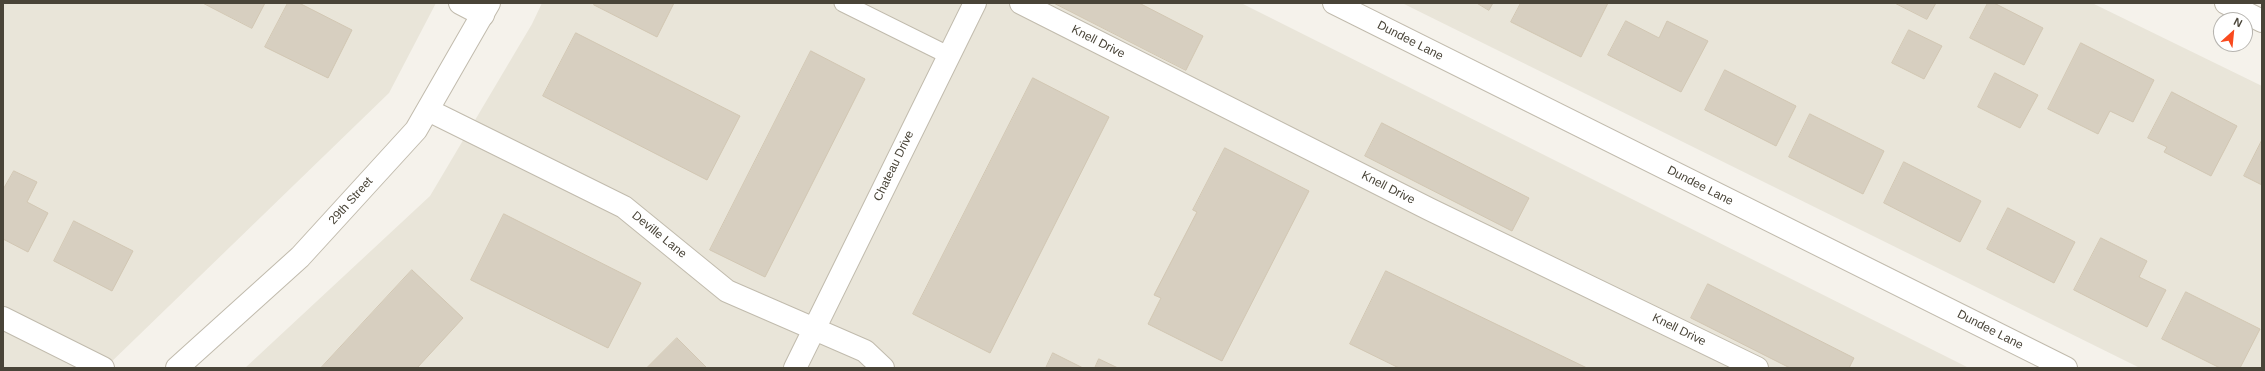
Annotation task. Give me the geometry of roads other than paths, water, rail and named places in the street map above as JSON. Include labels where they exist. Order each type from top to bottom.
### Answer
[{"type":"street","points":[[460,3],[486,9]]},
{"type":"street","name":"Chateau Drive","points":[[795,368],[948,55],[975,3]]},
{"type":"street","name":"Knell Drive","points":[[1021,3],[1428,209],[1757,368]]},
{"type":"street","name":"Dundee Lane","points":[[1334,3],[2066,368]]},
{"type":"street","points":[[2226,3],[2262,21]]},
{"type":"street","name":"29th Street","points":[[177,368],[300,257],[416,130],[486,9]]},
{"type":"street","name":"Deville Lane","points":[[428,110],[624,207],[727,291],[866,351],[883,368]]},
{"type":"street","points":[[3,318],[103,368]]},
{"type":"lane","points":[[843,3],[948,55]]}]
